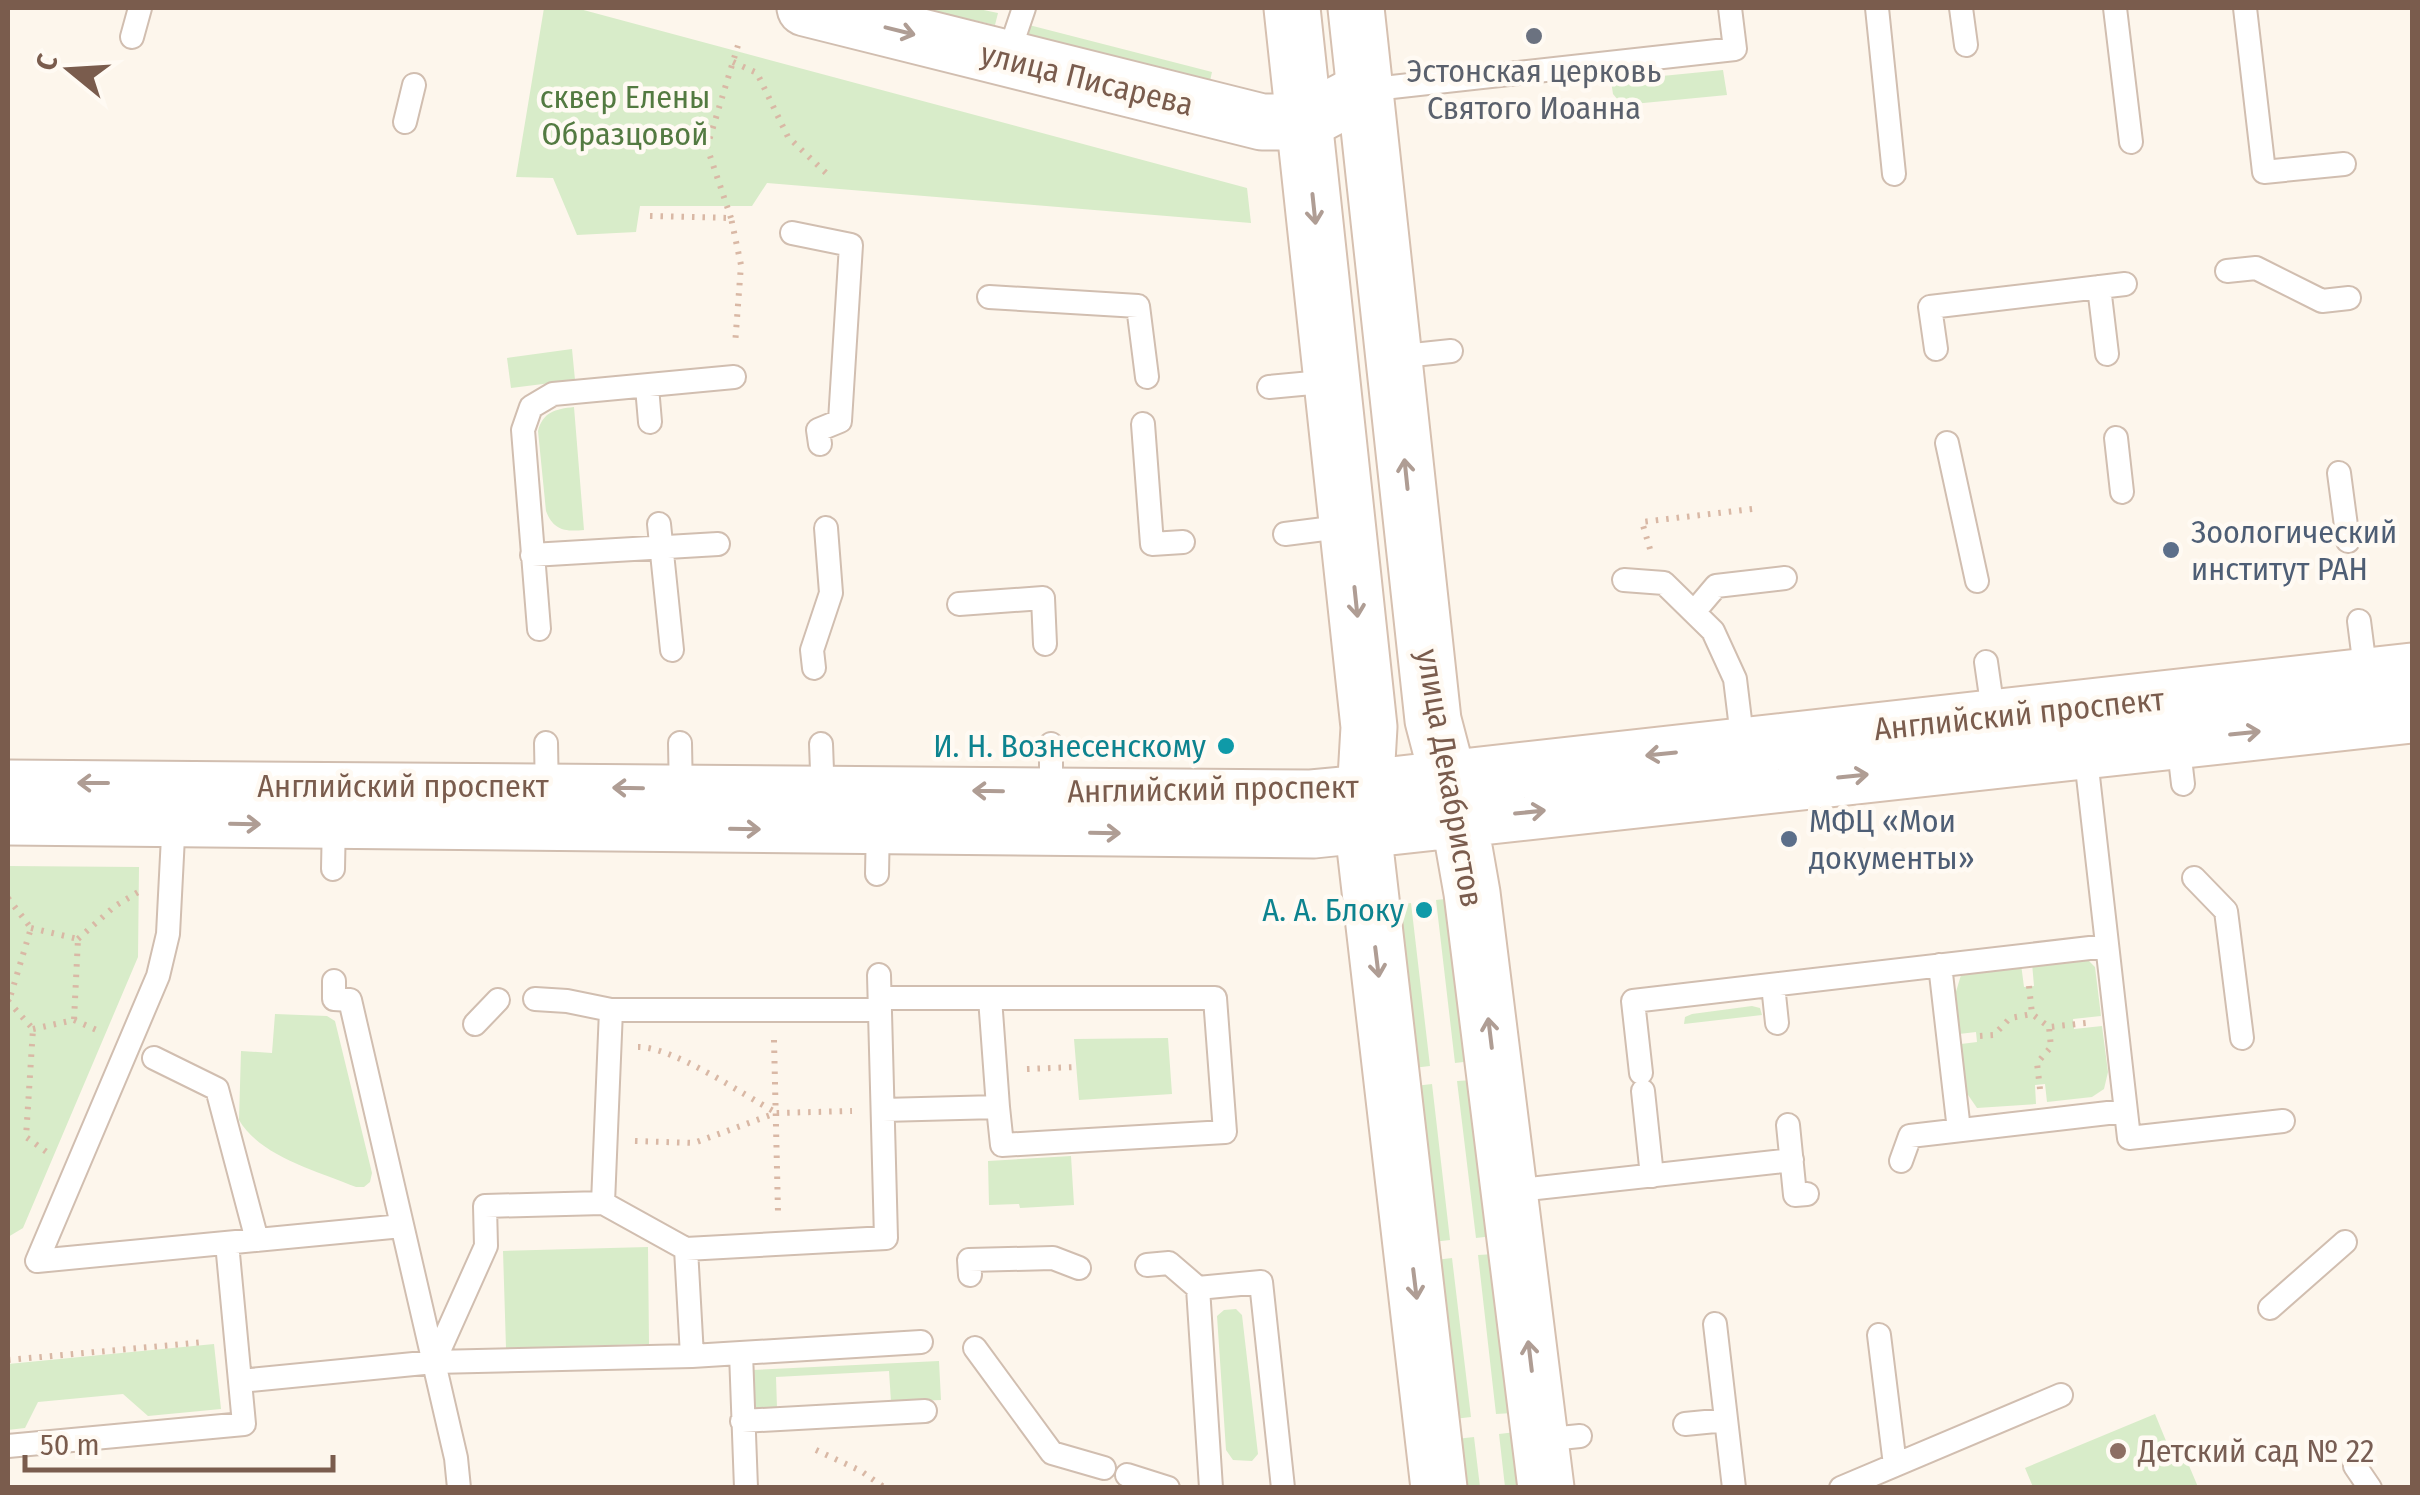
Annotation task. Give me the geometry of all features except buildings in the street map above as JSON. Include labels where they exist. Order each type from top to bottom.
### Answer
[{"type":"main road","name":"улица Декабристов","points":[[1292,8],[1369,727],[1364,809],[1439,1488]]},
{"type":"main road","name":"улица Декабристов","points":[[1356,8],[1433,720],[1454,799],[1472,893],[1510,1191],[1555,1454]]},
{"type":"main road","name":"улица Писарева","points":[[817,9],[1252,121],[1304,122],[1365,90]]},
{"type":"main road","name":"Английский проспект","points":[[1364,809],[2082,729],[2389,673]]},
{"type":"main road","name":"Английский проспект","points":[[2082,729],[2180,763],[2412,715]]},
{"type":"main road","name":"Английский проспект","points":[[1454,799],[1742,745],[1996,739]]},
{"type":"street","name":"Английский проспект","points":[[8,783],[333,826],[547,807],[824,810],[877,832],[1051,812],[1314,836],[1364,809]]},
{"type":"street","name":"Английский проспект","points":[[8,822],[173,804]]},
{"type":"lane","points":[[132,36],[140,8]]},
{"type":"lane","points":[[1007,58],[1024,8]]},
{"type":"lane","points":[[1877,8],[1894,174]]},
{"type":"lane","points":[[1961,8],[1966,46]]},
{"type":"lane","points":[[2114,8],[2131,142]]},
{"type":"lane","points":[[2245,8],[2264,172],[2344,164]]},
{"type":"lane","points":[[1365,90],[1734,49],[1726,11]]},
{"type":"lane","points":[[405,122],[414,85]]},
{"type":"lane","points":[[792,233],[851,245],[840,421],[818,430],[820,444]]},
{"type":"lane","points":[[2227,271],[2256,268],[2322,301],[2349,298]]},
{"type":"lane","points":[[1936,349],[1930,307],[2125,284]]},
{"type":"lane","points":[[2099,286],[2107,354]]},
{"type":"lane","points":[[989,297],[1138,306],[1147,377]]},
{"type":"lane","points":[[1394,357],[1451,351]]},
{"type":"lane","points":[[538,629],[523,430],[531,407],[553,394],[734,376]]},
{"type":"lane","points":[[1269,387],[1333,382]]},
{"type":"lane","points":[[648,387],[650,422]]},
{"type":"lane","points":[[1143,424],[1152,544],[1183,542]]},
{"type":"lane","points":[[2116,438],[2122,492]]},
{"type":"lane","points":[[1947,443],[1977,581]]},
{"type":"lane","points":[[2339,474],[2348,541]]},
{"type":"lane","points":[[1285,534],[1348,526]]},
{"type":"lane","points":[[814,668],[812,650],[832,592],[826,528]]},
{"type":"lane","points":[[532,556],[660,536],[718,544]]},
{"type":"lane","points":[[660,536],[672,650]]},
{"type":"lane","points":[[1694,612],[1716,586],[1785,578]]},
{"type":"lane","points":[[1624,580],[1664,583],[1713,631],[1735,679],[1742,745]]},
{"type":"lane","points":[[959,604],[1043,598],[1045,644]]},
{"type":"lane","points":[[2359,622],[2389,673]]},
{"type":"lane","points":[[1986,662],[1996,739]]},
{"type":"lane","points":[[2082,729],[2129,1138],[2250,1115],[2284,1121]]},
{"type":"lane","points":[[546,743],[547,807]]},
{"type":"lane","points":[[680,743],[681,809]]},
{"type":"lane","points":[[822,744],[824,810]]},
{"type":"lane","points":[[1051,744],[1051,812]]},
{"type":"lane","points":[[173,804],[168,934],[158,976],[38,1261],[402,1226]]},
{"type":"lane","points":[[2194,878],[2226,911],[2242,1038]]},
{"type":"lane","points":[[1652,1176],[1634,1001],[2107,946]]},
{"type":"lane","points":[[1940,966],[1959,1130]]},
{"type":"lane","points":[[334,981],[334,999],[350,1000],[456,1458],[458,1488]]},
{"type":"lane","points":[[1773,985],[1777,1023]]},
{"type":"lane","points":[[434,1362],[486,1246],[485,1206],[603,1203],[686,1248],[886,1238],[880,994]]},
{"type":"lane","points":[[535,999],[611,1010],[773,1010],[880,994],[1215,998],[1225,1132],[1002,1145],[990,998]]},
{"type":"lane","points":[[475,1024],[498,1000]]},
{"type":"lane","points":[[603,1203],[611,1010]]},
{"type":"lane","points":[[154,1058],[217,1089],[257,1240]]},
{"type":"lane","points":[[883,1110],[998,1106]]},
{"type":"lane","points":[[1901,1161],[1910,1136],[2126,1111]]},
{"type":"lane","points":[[1788,1125],[1795,1195],[1807,1194]]},
{"type":"lane","points":[[1510,1191],[1792,1160]]},
{"type":"lane","points":[[2270,1308],[2344,1242]]},
{"type":"lane","points":[[8,1446],[244,1424],[227,1243]]},
{"type":"lane","points":[[686,1248],[692,1356]]},
{"type":"lane","points":[[970,1275],[970,1260],[1053,1258],[1079,1268]]},
{"type":"lane","points":[[1147,1264],[1170,1263],[1198,1288],[1211,1488]]},
{"type":"lane","points":[[1198,1288],[1261,1282],[1283,1488]]},
{"type":"lane","points":[[1715,1324],[1734,1488]]},
{"type":"lane","points":[[1879,1335],[1895,1465]]},
{"type":"lane","points":[[240,1380],[434,1362],[692,1356],[920,1342]]},
{"type":"lane","points":[[975,1348],[1052,1453],[1168,1488]]},
{"type":"lane","points":[[741,1353],[746,1488]]},
{"type":"lane","points":[[1841,1488],[2061,1395]]},
{"type":"lane","points":[[742,1421],[925,1411]]},
{"type":"lane","points":[[1685,1424],[1726,1420]]},
{"type":"lane","points":[[2355,1466],[2370,1488]]},
{"type":"path","points":[[734,376],[740,265],[731,218],[707,147],[739,42]]},
{"type":"path","points":[[733,62],[757,73],[788,137],[826,172]]},
{"type":"path","points":[[650,216],[731,218]]},
{"type":"path","points":[[1664,583],[1642,522],[1760,508]]},
{"type":"path","points":[[74,1020],[78,939],[114,906],[172,873]]},
{"type":"path","points":[[8,898],[31,928],[78,939]]},
{"type":"path","points":[[31,928],[8,1001],[32,1029],[26,1137],[75,1173]]},
{"type":"path","points":[[773,1010],[779,1244]]},
{"type":"path","points":[[1949,1040],[1994,1034],[2010,1018],[2032,1014],[2048,1027],[2051,1047],[2037,1063],[2043,1120]]},
{"type":"path","points":[[2048,1027],[2115,1019]]},
{"type":"path","points":[[32,1029],[74,1020],[130,1044]]},
{"type":"path","points":[[609,1047],[650,1047],[693,1066],[776,1113]]},
{"type":"path","points":[[996,1071],[1076,1066]]},
{"type":"path","points":[[605,1140],[694,1143],[776,1113],[883,1110]]},
{"type":"path","points":[[8,1360],[236,1339]]},
{"type":"green space","name":"сквер Елены Образцовой","points":[[544,8],[576,8],[1247,188],[1251,223],[767,183],[752,206],[640,206],[636,232],[577,235],[553,178],[516,177]]},
{"type":"green space","points":[[921,8],[974,8],[998,13],[995,25]]},
{"type":"green space","points":[[1029,25],[1212,72],[1210,81],[1027,34]]},
{"type":"green space","points":[[1723,70],[1727,95],[1633,104],[1618,100],[1613,94],[1611,81]]},
{"type":"green space","points":[[572,349],[575,380],[511,388],[507,358]]},
{"type":"green space","points":[[574,407],[584,530],[571,531],[556,526],[546,511],[538,431],[551,413]]},
{"type":"green space","points":[[8,866],[139,867],[138,957],[23,1228],[8,1237]]},
{"type":"green space","points":[[1453,898],[1472,1061],[1455,1063],[1436,900]]},
{"type":"green space","points":[[1411,903],[1430,1066],[1413,1068],[1395,905]]},
{"type":"green space","points":[[2086,958],[2095,967],[2101,1016],[2073,1019],[2074,1029],[2102,1026],[2108,1072],[2104,1089],[2092,1097],[2047,1102],[2045,1084],[2035,1085],[2036,1104],[1977,1108],[1966,1092],[1961,1044],[1977,1042],[1976,1032],[1959,1034],[1955,995],[1961,975],[2021,964],[2024,987],[2034,986],[2032,963]]},
{"type":"green space","points":[[1760,1008],[1762,1015],[1684,1024],[1685,1017],[1692,1014]]},
{"type":"green space","points":[[275,1014],[327,1016],[335,1021],[372,1173],[364,1187],[308,1169],[276,1153],[261,1144],[239,1120],[241,1051],[272,1053]]},
{"type":"green space","points":[[1168,1038],[1172,1094],[1079,1100],[1074,1039]]},
{"type":"green space","points":[[1474,1080],[1493,1236],[1476,1238],[1457,1081]]},
{"type":"green space","points":[[1432,1084],[1450,1240],[1433,1242],[1415,1086]]},
{"type":"green space","points":[[1071,1156],[1074,1205],[989,1205],[988,1161]]},
{"type":"green space","points":[[648,1247],[649,1344],[506,1348],[503,1251]]},
{"type":"green space","points":[[1495,1254],[1513,1413],[1496,1414],[1478,1255]]},
{"type":"green space","points":[[1452,1258],[1471,1417],[1454,1419],[1435,1260]]},
{"type":"green space","points":[[1236,1309],[1242,1315],[1258,1454],[1252,1461],[1233,1460],[1226,1450],[1217,1316],[1224,1310]]},
{"type":"green space","points":[[214,1344],[221,1409],[148,1416],[123,1394],[38,1402],[25,1428],[8,1430],[8,1364]]},
{"type":"green space","points":[[939,1361],[941,1400],[891,1402],[889,1371],[776,1377],[777,1408],[753,1410],[752,1370]]},
{"type":"green space","name":"Детский сад № 22","points":[[2155,1414],[2171,1453],[2182,1449],[2198,1487],[2033,1487],[2025,1468]]},
{"type":"green space","points":[[1516,1432],[1522,1487],[1505,1487],[1499,1434]]},
{"type":"green space","points":[[1474,1437],[1480,1487],[1462,1487],[1456,1439]]},
{"type":"place","name":"Эстонская церковь Святого Иоанна","points":[[1534,36]]},
{"type":"place","name":"Зоологический институт РАН","points":[[2171,550]]},
{"type":"place","name":"И. Н. Вознесенскому","points":[[1226,746]]},
{"type":"place","name":"МФЦ «Мои документы»","points":[[1789,839]]},
{"type":"place","name":"А. А. Блоку","points":[[1424,910]]},
{"type":"place","name":"Детский сад № 22","points":[[2118,1451]]}]
